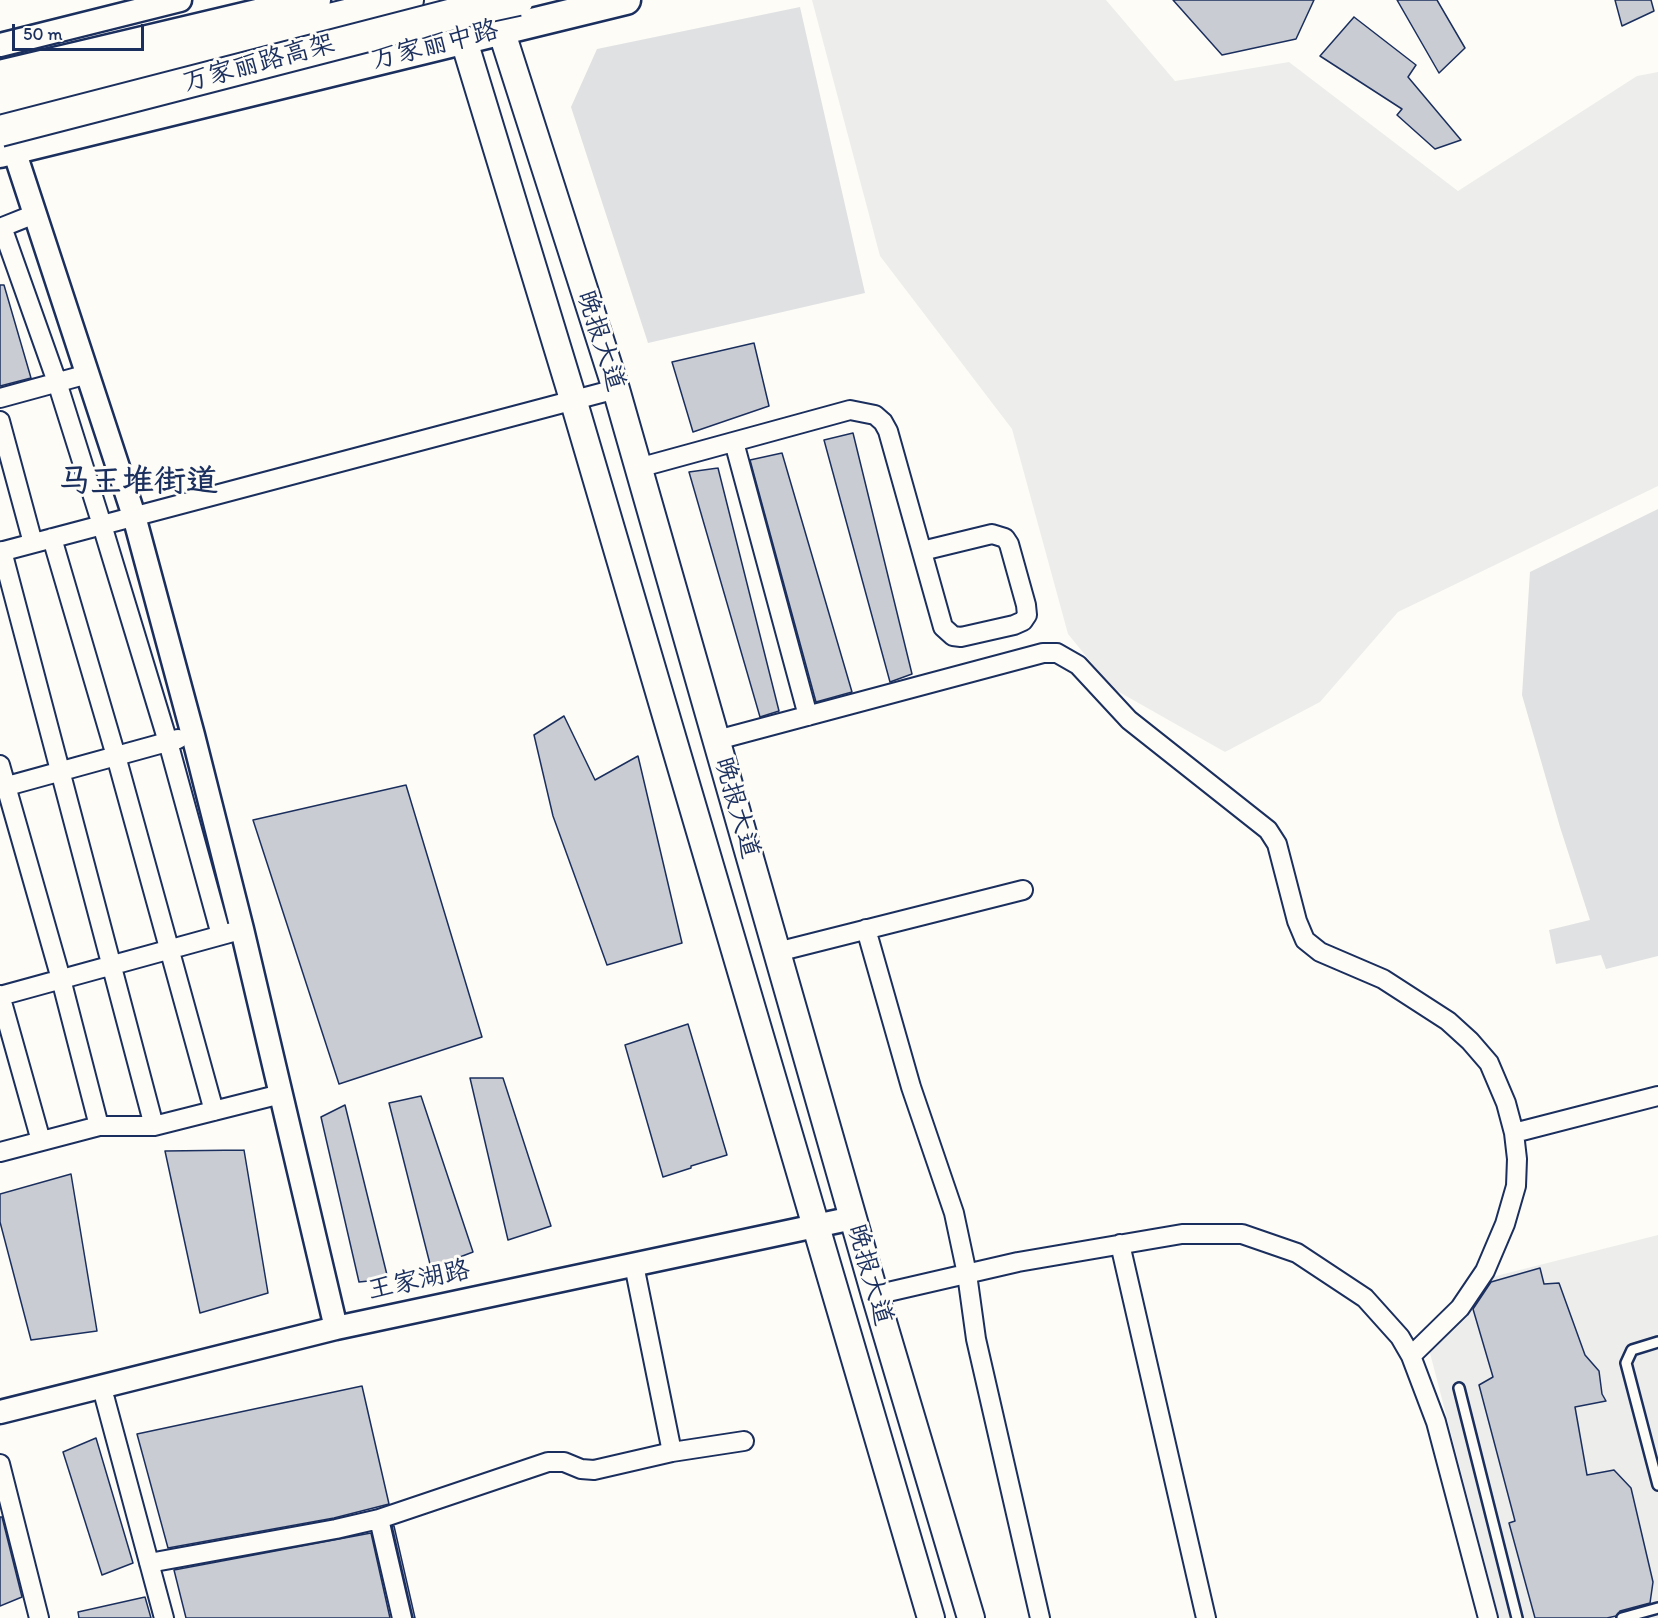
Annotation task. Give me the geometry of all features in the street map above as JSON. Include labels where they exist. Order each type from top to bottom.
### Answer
[{"type":"highway","name":"万家丽路高架","points":[[0,101],[408,0]]},
{"type":"highway","name":"万家丽路高架","points":[[5,144],[453,14],[518,0]]},
{"type":"main road","points":[[0,75],[316,0]]},
{"type":"main road","name":"晚报大道","points":[[453,0],[573,399],[931,1618]]},
{"type":"main road","name":"晚报大道","points":[[492,0],[616,388],[875,1295],[971,1618]]},
{"type":"main road","name":"万家丽中路","points":[[5,144],[626,0]]},
{"type":"street","points":[[0,45],[180,0]]},
{"type":"street","points":[[0,101],[5,144],[35,214],[134,516],[193,735],[232,932]]},
{"type":"street","points":[[35,214],[1,227],[57,382],[168,742],[232,932],[281,1094],[336,1328]]},
{"type":"street","points":[[0,398],[87,374]]},
{"type":"street","points":[[154,1126],[62,771],[1,552],[616,388]]},
{"type":"street","points":[[638,468],[850,410],[875,415],[888,431],[943,627],[952,636],[961,637],[1014,625],[1023,621],[1027,615],[1010,544],[1005,538],[992,534],[922,551]]},
{"type":"street","points":[[0,421],[33,543]]},
{"type":"street","points":[[734,442],[808,716]]},
{"type":"street","points":[[52,538],[116,756],[213,1111]]},
{"type":"street","points":[[717,740],[1044,653],[1057,653],[1078,665],[1129,720],[1247,811],[1268,830],[1277,844],[1297,921],[1305,939],[1320,952],[1383,978],[1449,1021],[1489,1064],[1506,1103],[1514,1133],[1517,1159],[1516,1186],[1505,1224],[1485,1271],[1460,1308],[1411,1356]]},
{"type":"street","points":[[3,787],[193,735]]},
{"type":"street","points":[[0,765],[3,787],[60,979],[99,1125]]},
{"type":"street","points":[[777,952],[1023,890]]},
{"type":"street","points":[[866,929],[910,1087],[954,1213],[968,1274],[976,1339],[1040,1618]]},
{"type":"street","points":[[40,1141],[0,995],[232,932]]},
{"type":"street","points":[[0,1152],[99,1125],[154,1126],[281,1094]]},
{"type":"street","points":[[1514,1133],[1658,1096]]},
{"type":"street","name":"王家湖路","points":[[0,1412],[336,1328],[853,1218]]},
{"type":"street","points":[[875,1295],[1018,1262],[1182,1234],[1242,1234],[1298,1253],[1365,1298],[1400,1337],[1411,1356],[1436,1422],[1488,1618]]},
{"type":"street","points":[[1120,1245],[1206,1618]]},
{"type":"street","points":[[634,1265],[672,1452]]},
{"type":"street","points":[[105,1399],[164,1618]]},
{"type":"street","points":[[149,1563],[379,1519],[548,1462],[564,1462],[594,1470],[672,1452],[744,1441]]},
{"type":"street","points":[[0,1464],[39,1618]]},
{"type":"street","points":[[379,1519],[402,1618]]},
{"type":"lane","points":[[1658,1342],[1632,1350],[1626,1363],[1658,1485]]},
{"type":"lane","points":[[1459,1388],[1517,1618]]},
{"type":"lane","points":[[1622,1618],[1658,1608]]},
{"type":"shaded area","points":[[812,0],[1106,0],[1175,81],[1289,62],[1458,191],[1637,76],[1658,72],[1658,486],[1398,612],[1320,702],[1225,752],[1112,688],[1068,634],[1012,429],[880,256]]},
{"type":"shaded area","points":[[800,7],[865,293],[648,343],[571,107],[597,49]]},
{"type":"shaded area","points":[[1658,509],[1658,956],[1606,969],[1601,955],[1556,964],[1549,930],[1590,920],[1560,827],[1522,695],[1530,572]]},
{"type":"shaded area","points":[[1658,1235],[1658,1618],[1499,1618],[1430,1353],[1467,1289],[1492,1277]]},
{"type":"building","points":[[1173,0],[1314,0],[1296,39],[1222,55]]},
{"type":"building","points":[[1397,0],[1437,0],[1465,48],[1439,73]]},
{"type":"building","points":[[1615,0],[1651,0],[1654,11],[1622,26]]},
{"type":"building","points":[[1354,17],[1416,65],[1408,77],[1461,140],[1435,149],[1397,115],[1402,109],[1320,56]]},
{"type":"building","points":[[0,285],[4,285],[31,378],[0,386]]},
{"type":"building","points":[[754,343],[769,406],[693,432],[672,362]]},
{"type":"building","points":[[853,433],[912,674],[890,682],[824,440]]},
{"type":"building","points":[[782,453],[852,692],[816,702],[750,460]]},
{"type":"building","points":[[718,468],[779,711],[760,717],[689,472]]},
{"type":"building","points":[[564,716],[595,780],[638,756],[682,943],[607,965],[553,816],[534,735]]},
{"type":"building","points":[[406,785],[482,1037],[339,1084],[253,820]]},
{"type":"building","points":[[688,1024],[727,1155],[663,1177],[625,1045]]},
{"type":"building","points":[[470,1078],[503,1078],[551,1226],[508,1240]]},
{"type":"building","points":[[421,1096],[473,1252],[431,1268],[389,1103]]},
{"type":"building","points":[[345,1105],[388,1279],[359,1282],[321,1117]]},
{"type":"building","points":[[244,1150],[268,1293],[200,1313],[165,1151]]},
{"type":"building","points":[[71,1174],[97,1331],[31,1340],[0,1222],[0,1194]]},
{"type":"building","points":[[1540,1268],[1544,1284],[1559,1283],[1585,1355],[1599,1371],[1602,1394],[1606,1401],[1575,1407],[1587,1475],[1614,1470],[1631,1488],[1653,1582],[1650,1603],[1620,1611],[1616,1616],[1607,1618],[1535,1618],[1509,1523],[1515,1521],[1479,1385],[1493,1377],[1473,1309],[1491,1282]]},
{"type":"building","points":[[362,1386],[389,1504],[334,1518],[168,1548],[137,1434]]},
{"type":"building","points":[[96,1438],[133,1563],[102,1575],[63,1452]]},
{"type":"building","points":[[0,1517],[2,1517],[22,1597],[0,1606]]},
{"type":"building","points":[[392,1526],[394,1526],[415,1618],[413,1618]]},
{"type":"building","points":[[371,1533],[390,1618],[186,1618],[174,1570]]},
{"type":"building","points":[[145,1597],[151,1618],[79,1618],[78,1612]]},
{"type":"district","name":"马王堆街道","points":[[138,483]]}]
